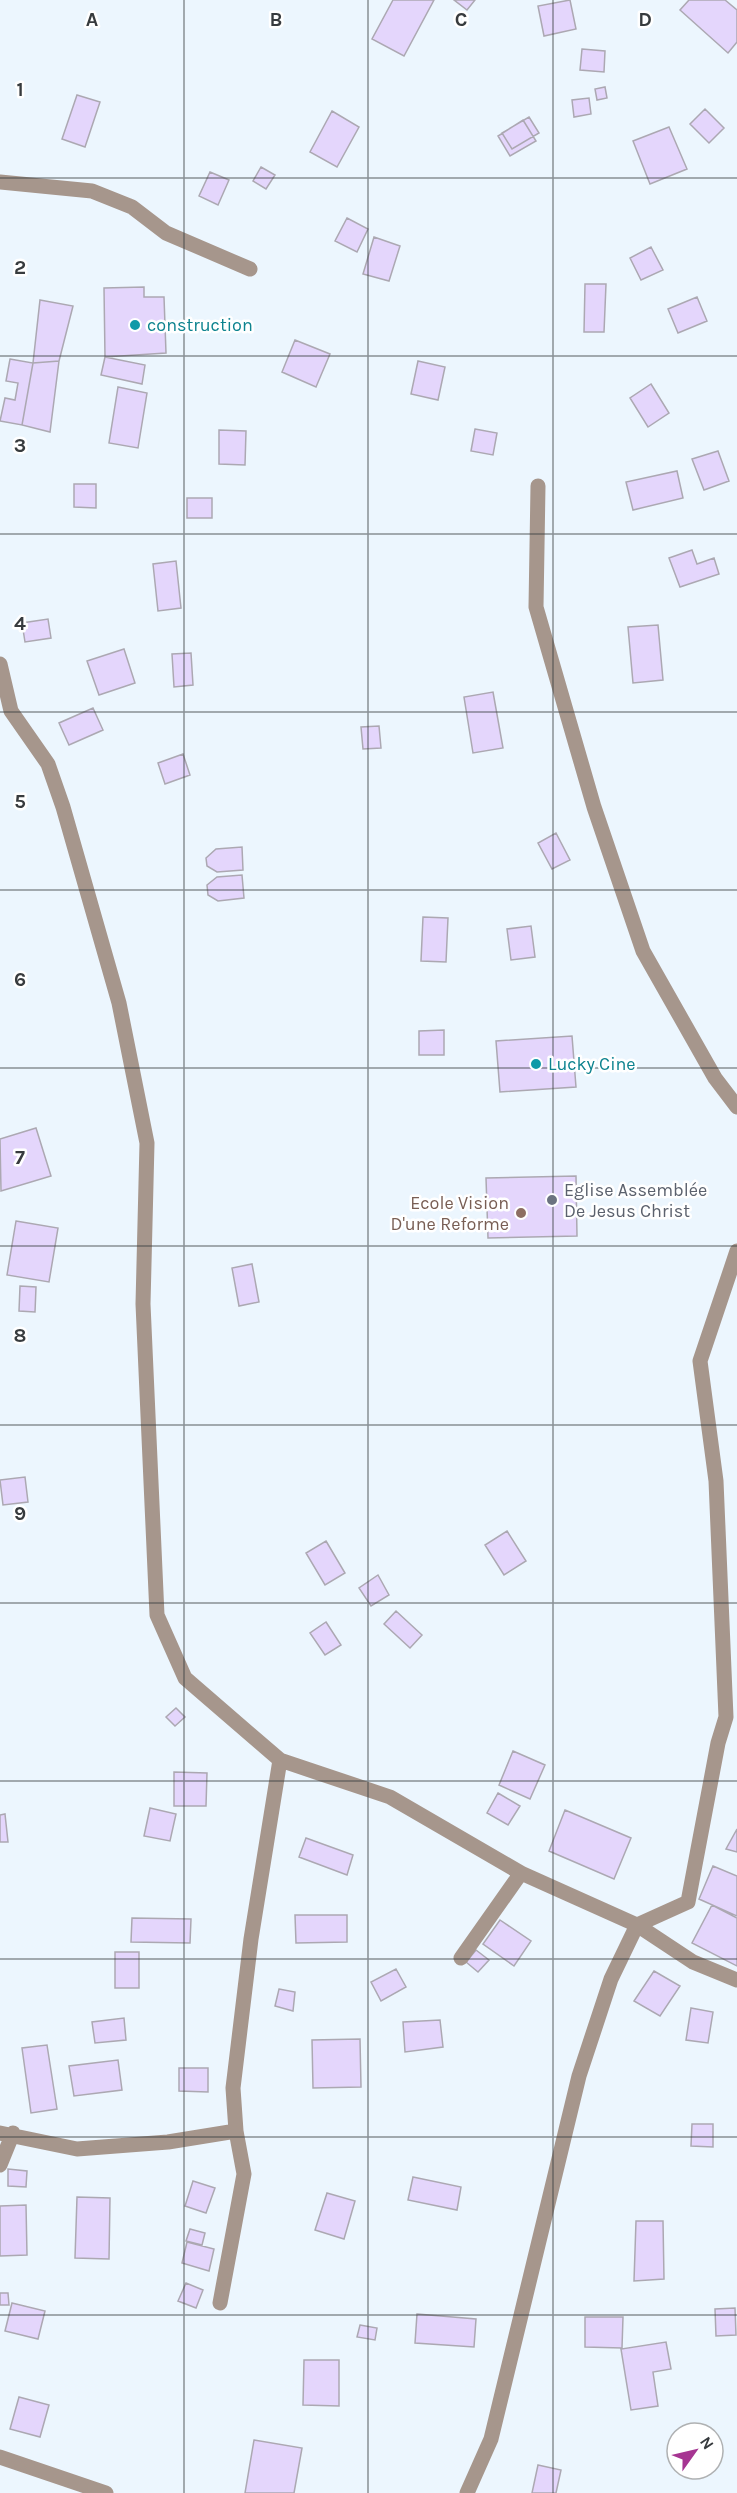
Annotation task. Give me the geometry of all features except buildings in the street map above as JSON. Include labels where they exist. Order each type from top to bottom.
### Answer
[{"type":"street","points":[[0,182],[92,192],[132,207],[166,234],[250,269]]},
{"type":"street","points":[[538,486],[537,607],[594,807],[643,951],[715,1078],[737,1107]]},
{"type":"street","points":[[0,664],[11,711],[48,764],[63,807],[119,1003],[147,1143],[143,1304],[157,1615],[185,1678],[280,1760],[390,1797],[521,1873],[638,1925],[693,1962],[737,1980]]},
{"type":"street","points":[[467,2493],[491,2439],[579,2076],[611,1979],[638,1925],[688,1902],[718,1743],[726,1717],[716,1481],[700,1361],[737,1251]]},
{"type":"street","points":[[220,2303],[244,2174],[236,2131],[233,2088],[251,1939],[280,1760]]},
{"type":"street","points":[[461,1958],[521,1873]]},
{"type":"street","points":[[0,2165],[6,2133],[77,2149],[168,2142],[236,2131]]},
{"type":"street","points":[[0,2457],[106,2493]]},
{"type":"place","name":"construction","points":[[135,325]]},
{"type":"place","name":"Lucky Cine","points":[[536,1064]]},
{"type":"place","name":"Eglise Assemblée De Jesus Christ","points":[[552,1200]]},
{"type":"place","name":"Ecole Vision D'une Reforme","points":[[521,1213]]}]
